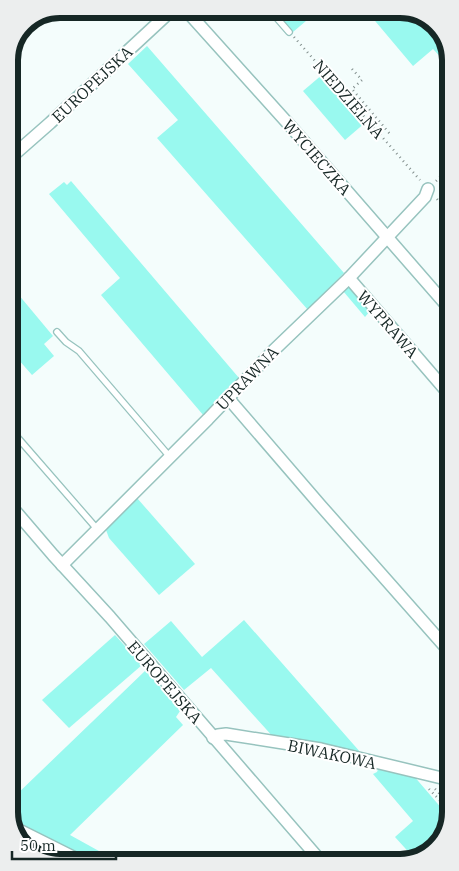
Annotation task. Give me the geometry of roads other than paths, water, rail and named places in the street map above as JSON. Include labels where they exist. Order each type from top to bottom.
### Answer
[{"type":"street","name":"EUROPEJSKA","points":[[18,151],[163,18]]},
{"type":"street","name":"WYCIECZKA","points":[[192,18],[292,128],[442,300]]},
{"type":"street","name":"UPRAWNA","points":[[62,565],[274,350],[349,278],[424,197],[428,189]]},
{"type":"street","name":"WYPRAWA","points":[[349,278],[442,386]]},
{"type":"street","points":[[228,398],[442,643]]},
{"type":"street","name":"EUROPEJSKA","points":[[18,514],[110,617],[314,854]]},
{"type":"street","name":"BIWAKOWA","points":[[213,738],[226,734],[321,749],[442,778]]},
{"type":"street","points":[[24,832],[65,853]]},
{"type":"lane","points":[[277,18],[289,32]]},
{"type":"lane","points":[[57,332],[66,342],[79,351],[170,457]]},
{"type":"lane","points":[[18,438],[98,530]]},
{"type":"lane","points":[[437,638],[442,634]]}]
